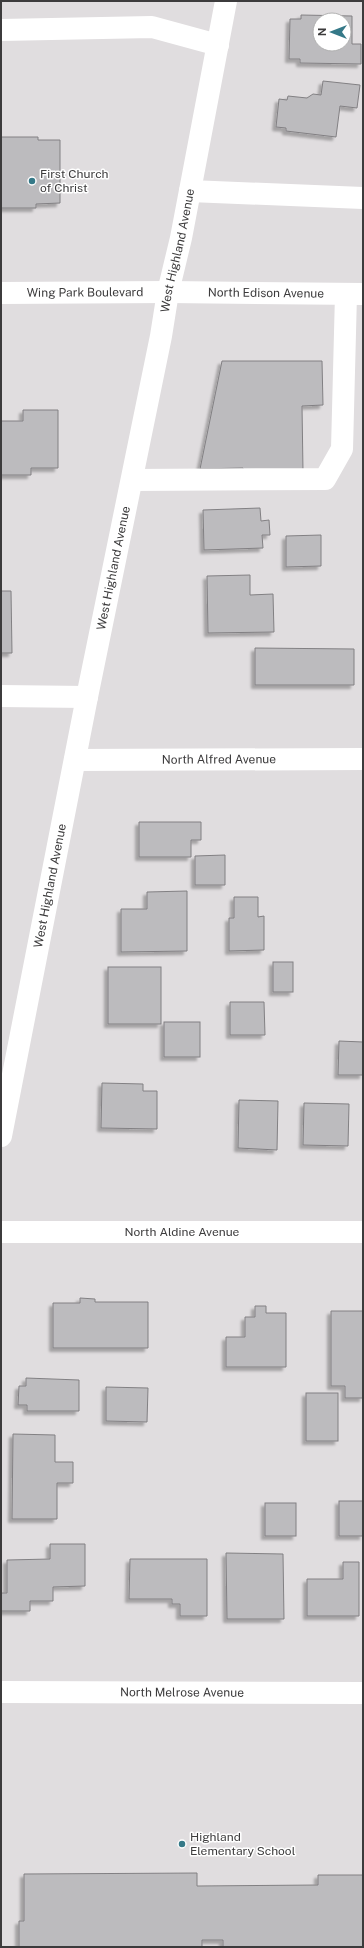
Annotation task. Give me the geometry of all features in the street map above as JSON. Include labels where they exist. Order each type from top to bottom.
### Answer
[{"type":"street","name":"West Highland Avenue","points":[[1,1136],[87,697],[162,336],[168,292],[190,191],[226,1]]},
{"type":"street","points":[[1,30],[152,27],[218,45]]},
{"type":"street","points":[[190,191],[363,198]]},
{"type":"street","name":"Wing Park Boulevard","points":[[1,292],[168,292]]},
{"type":"street","name":"North Edison Avenue","points":[[168,292],[355,294]]},
{"type":"street","points":[[132,480],[325,479],[342,449],[355,294]]},
{"type":"street","points":[[1,696],[87,697]]},
{"type":"street","name":"North Alfred Avenue","points":[[75,760],[363,759]]},
{"type":"street","name":"North Aldine Avenue","points":[[1,1232],[363,1232]]},
{"type":"street","name":"North Melrose Avenue","points":[[1,1692],[363,1693]]},
{"type":"building","points":[[301,15],[312,15],[312,52],[352,52],[352,44],[361,44],[361,64],[300,63],[300,59],[289,59],[290,19],[301,19]]},
{"type":"building","points":[[323,81],[360,85],[357,108],[340,106],[336,137],[286,131],[286,128],[276,127],[279,99],[287,100],[288,96],[307,98],[313,94],[321,95]]},
{"type":"building","points":[[1,137],[38,137],[38,140],[60,140],[60,203],[36,204],[36,208],[1,208]]},
{"type":"building","points":[[222,361],[322,361],[323,405],[302,406],[303,471],[243,472],[243,468],[200,469]]},
{"type":"building","points":[[23,410],[58,410],[58,468],[31,468],[31,475],[1,475],[1,421],[23,421]]},
{"type":"building","points":[[260,508],[261,521],[269,520],[270,535],[262,535],[263,548],[204,550],[203,510]]},
{"type":"building","points":[[321,535],[321,566],[286,567],[286,536]]},
{"type":"building","points":[[250,575],[250,595],[273,594],[274,632],[208,633],[207,576]]},
{"type":"building","points":[[1,591],[11,591],[12,653],[1,653]]},
{"type":"building","points":[[255,648],[354,649],[354,685],[255,685]]},
{"type":"building","points":[[139,822],[201,822],[201,840],[191,840],[191,857],[139,857]]},
{"type":"building","points":[[225,855],[225,885],[195,885],[195,856]]},
{"type":"building","points":[[187,891],[187,951],[121,952],[121,909],[147,909],[147,892]]},
{"type":"building","points":[[234,897],[258,897],[258,917],[264,916],[264,950],[229,951],[229,918],[234,918]]},
{"type":"building","points":[[273,962],[293,962],[293,992],[273,992]]},
{"type":"building","points":[[108,967],[161,967],[161,1024],[108,1024]]},
{"type":"building","points":[[230,1002],[264,1002],[265,1035],[230,1035]]},
{"type":"building","points":[[164,1022],[200,1022],[200,1057],[164,1057]]},
{"type":"building","points":[[339,1041],[363,1042],[363,1075],[338,1075]]},
{"type":"building","points":[[102,1083],[143,1084],[143,1091],[157,1091],[157,1129],[101,1128]]},
{"type":"building","points":[[239,1100],[278,1101],[277,1150],[238,1148]]},
{"type":"building","points":[[304,1103],[349,1104],[348,1146],[303,1145]]},
{"type":"building","points":[[80,1298],[95,1299],[95,1302],[148,1302],[148,1348],[53,1348],[53,1303],[80,1303]]},
{"type":"building","points":[[255,1306],[266,1306],[266,1313],[286,1313],[286,1367],[226,1367],[226,1337],[245,1337],[245,1317],[255,1317]]},
{"type":"building","points":[[331,1311],[363,1311],[363,1398],[345,1398],[345,1386],[331,1386]]},
{"type":"building","points":[[26,1378],[79,1380],[79,1411],[27,1411],[27,1405],[18,1405],[19,1386],[26,1386]]},
{"type":"building","points":[[106,1387],[148,1388],[147,1422],[106,1421]]},
{"type":"building","points":[[306,1393],[338,1393],[338,1441],[306,1441]]},
{"type":"building","points":[[13,1434],[55,1435],[55,1462],[73,1462],[73,1483],[57,1483],[57,1519],[12,1519]]},
{"type":"building","points":[[339,1501],[363,1501],[363,1536],[339,1536]]},
{"type":"building","points":[[265,1503],[296,1503],[296,1536],[265,1536]]},
{"type":"building","points":[[50,1544],[85,1544],[85,1586],[53,1587],[53,1601],[30,1601],[30,1611],[1,1611],[1,1593],[7,1593],[7,1560],[50,1559]]},
{"type":"building","points":[[226,1553],[283,1554],[284,1619],[227,1619]]},
{"type":"building","points":[[130,1559],[207,1559],[207,1616],[180,1616],[180,1604],[172,1604],[172,1599],[129,1599]]},
{"type":"building","points":[[343,1562],[359,1562],[359,1616],[307,1616],[307,1579],[343,1579]]},
{"type":"building","points":[[197,1873],[197,1886],[318,1885],[318,1875],[363,1875],[363,1947],[223,1947],[223,1940],[202,1940],[202,1947],[19,1947],[19,1921],[24,1921],[24,1874]]},
{"type":"place","name":"First Church of Christ","points":[[32,181]]},
{"type":"place","name":"Highland Elementary School","points":[[182,1844]]}]
